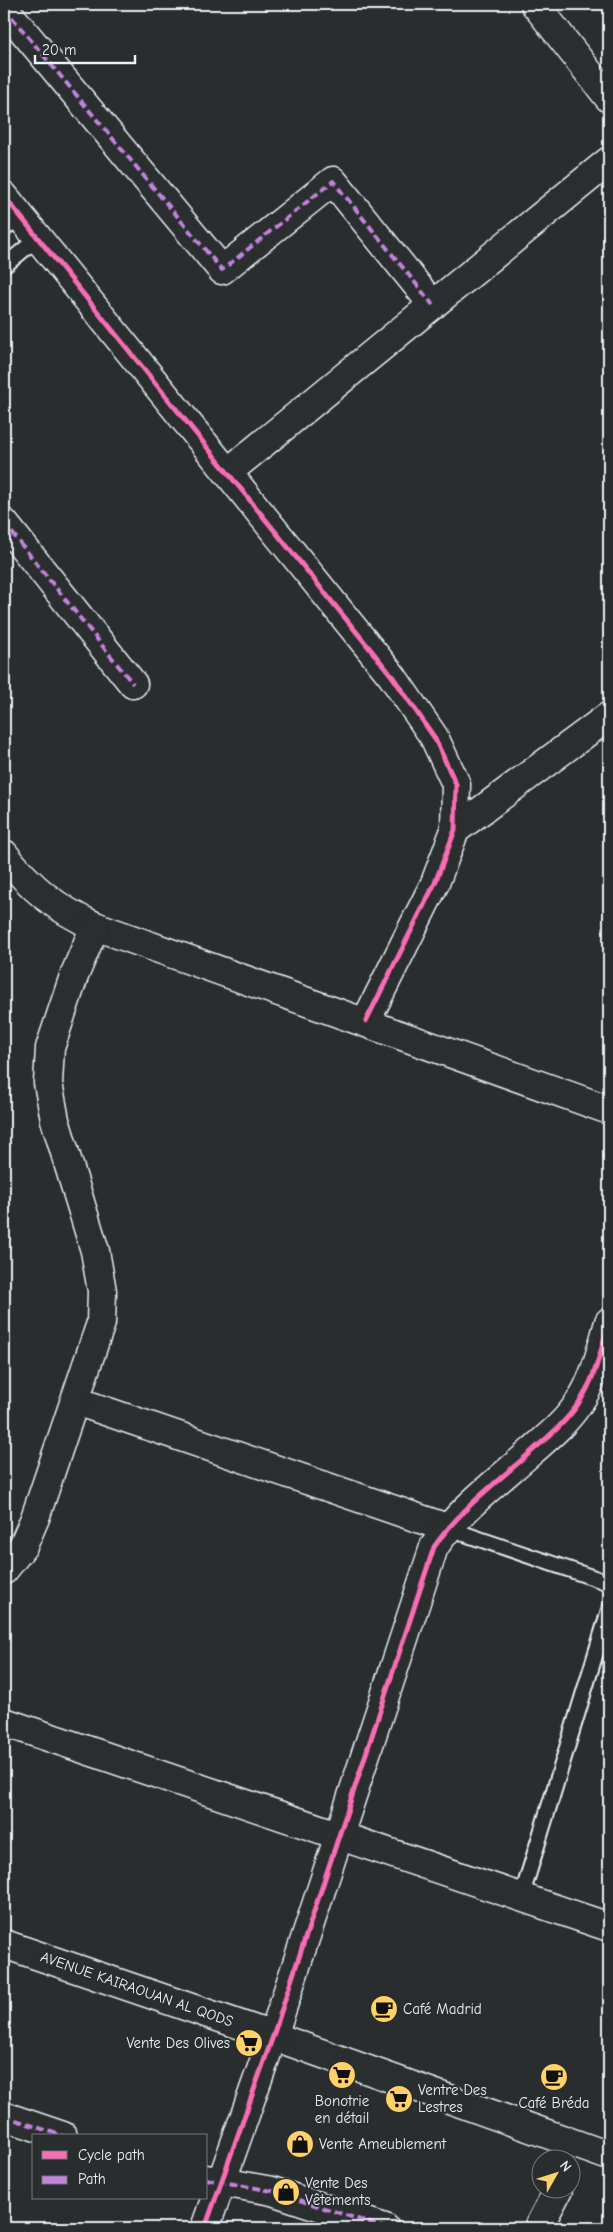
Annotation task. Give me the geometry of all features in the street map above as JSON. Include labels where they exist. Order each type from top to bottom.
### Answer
[{"type":"street","points":[[535,4],[609,98]]},
{"type":"street","points":[[4,8],[222,270],[333,181],[433,304]]},
{"type":"street","points":[[228,472],[609,161]]},
{"type":"street","points":[[9,214],[38,238],[362,636],[434,737],[456,784],[455,830],[435,883],[366,1021]]},
{"type":"street","points":[[4,522],[133,684]]},
{"type":"street","points":[[455,830],[609,716]]},
{"type":"street","points":[[4,854],[25,880],[67,913],[95,926],[366,1021],[609,1110]]},
{"type":"street","points":[[4,1570],[22,1546],[35,1518],[101,1323],[102,1292],[95,1251],[54,1120],[48,1083],[50,1048],[74,976],[95,926]]},
{"type":"street","points":[[205,2228],[214,2180],[273,2036],[434,1547],[447,1528],[559,1427],[578,1404],[593,1376],[609,1322]]},
{"type":"street","points":[[76,1401],[447,1528]]},
{"type":"street","points":[[4,1722],[609,1926]]},
{"type":"street","name":"AVENUE KAIRAOUAN AL QODS","points":[[4,1944],[273,2036],[558,2150]]},
{"type":"street","points":[[4,2116],[57,2134]]},
{"type":"street","name":"AVENUE KAIRAOUAN AL QODS","points":[[580,2157],[609,2156]]},
{"type":"street","points":[[214,2180],[272,2191],[385,2228]]},
{"type":"street","points":[[538,2228],[553,2200]]},
{"type":"lane","points":[[4,266],[38,238]]},
{"type":"lane","points":[[447,1528],[609,1583]]},
{"type":"lane","points":[[522,1896],[609,1610]]},
{"type":"marked path","points":[[4,8],[222,270],[333,181],[433,305]]},
{"type":"marked path","points":[[4,523],[133,684]]},
{"type":"marked path","points":[[4,2116],[57,2134]]},
{"type":"marked path","points":[[208,2179],[272,2191],[385,2228]]},
{"type":"cycle path","points":[[4,196],[392,676],[434,737],[456,784],[455,830],[435,883],[366,1021]]},
{"type":"cycle path","points":[[205,2228],[273,2036],[434,1547],[467,1508],[551,1434],[573,1411],[589,1385],[609,1322]]},
{"type":"place","name":"Café Madrid","points":[[384,2009]]},
{"type":"place","name":"Vente Des Olives","points":[[249,2043]]},
{"type":"place","name":"Bonotrie en détail","points":[[342,2075]]},
{"type":"place","name":"Café Bréda","points":[[554,2077]]},
{"type":"place","name":"Ventre Des Lestres","points":[[399,2099]]},
{"type":"place","name":"Vente Ameublement","points":[[300,2144]]},
{"type":"place","name":"Vente Des Vêtements","points":[[286,2192]]}]
